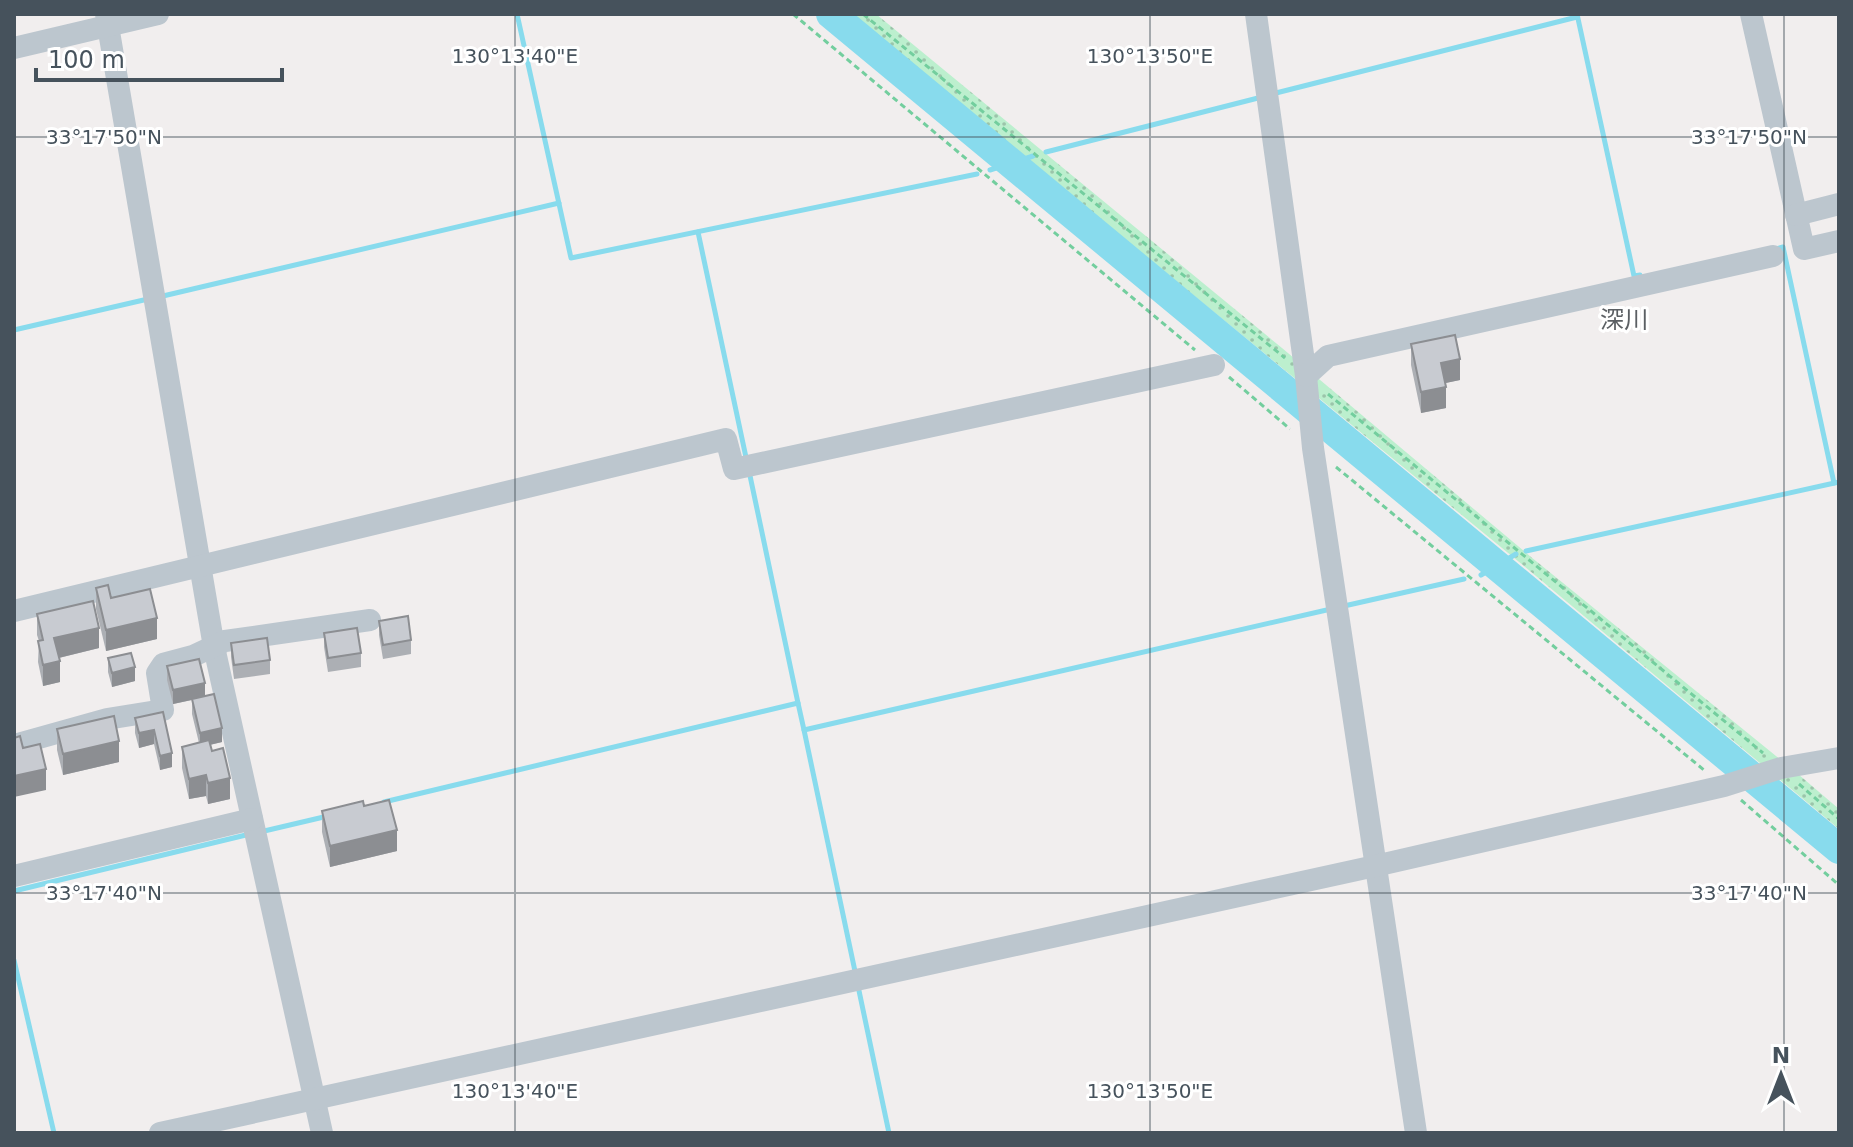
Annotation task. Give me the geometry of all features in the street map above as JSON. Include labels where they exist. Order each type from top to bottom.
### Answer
[{"type":"street","points":[[14,48],[107,20],[158,14]]},
{"type":"street","points":[[1256,14],[1306,376],[1313,448],[1416,1133]]},
{"type":"street","points":[[1751,14],[1804,249],[1839,241]]},
{"type":"street","points":[[107,20],[214,647],[322,1133]]},
{"type":"street","points":[[1796,215],[1839,204]]},
{"type":"street","points":[[1306,376],[1328,356],[1773,256]]},
{"type":"street","points":[[14,611],[726,439],[734,469],[1214,365]]},
{"type":"street","points":[[14,745],[107,719],[163,710],[157,673],[163,664],[193,656],[225,641],[370,620]]},
{"type":"street","points":[[160,1133],[1375,866],[1724,786],[1781,768],[1839,758]]},
{"type":"street","points":[[14,876],[254,828]]},
{"type":"path","points":[[863,14],[1306,376],[1839,819]]},
{"type":"green space","points":[[850,14],[876,14],[1282,348],[1839,809],[1839,829],[1524,566]]},
{"type":"building","points":[[1455,335],[1460,359],[1441,363],[1446,387],[1421,392],[1411,344]]},
{"type":"building","points":[[108,585],[111,598],[150,589],[157,618],[106,630],[96,588]]},
{"type":"building","points":[[93,601],[99,628],[54,638],[60,661],[43,665],[38,641],[43,640],[37,614]]},
{"type":"building","points":[[408,616],[411,640],[383,645],[379,621]]},
{"type":"building","points":[[357,628],[361,653],[328,658],[324,633]]},
{"type":"building","points":[[267,638],[270,660],[234,665],[231,643]]},
{"type":"building","points":[[131,653],[135,667],[112,673],[108,658]]},
{"type":"building","points":[[199,659],[205,683],[173,690],[167,666]]},
{"type":"building","points":[[214,694],[222,728],[200,733],[192,699]]},
{"type":"building","points":[[163,712],[172,753],[160,756],[154,730],[139,733],[135,718]]},
{"type":"building","points":[[114,716],[119,741],[63,754],[57,729]]},
{"type":"building","points":[[20,736],[23,748],[40,744],[46,769],[14,776],[14,738]]},
{"type":"building","points":[[209,740],[212,751],[223,748],[230,778],[208,783],[206,775],[189,779],[182,747]]},
{"type":"building","points":[[389,800],[397,830],[330,846],[322,811],[363,801],[364,806]]},
{"type":"waterway","points":[[517,14],[571,258],[977,174]]},
{"type":"waterway","points":[[831,14],[1839,849]]},
{"type":"waterway","points":[[1577,14],[1634,276],[1640,275]]},
{"type":"waterway","points":[[1272,94],[1577,17]]},
{"type":"waterway","points":[[1046,152],[1262,97]]},
{"type":"waterway","points":[[990,170],[1033,156]]},
{"type":"waterway","points":[[163,296],[559,203]]},
{"type":"waterway","points":[[698,232],[747,462]]},
{"type":"waterway","points":[[1776,249],[1783,247],[1834,483]]},
{"type":"waterway","points":[[14,330],[148,299]]},
{"type":"waterway","points":[[749,471],[798,703]]},
{"type":"waterway","points":[[1526,551],[1839,482]]},
{"type":"waterway","points":[[1481,575],[1516,554]]},
{"type":"waterway","points":[[1344,606],[1464,579]]},
{"type":"waterway","points":[[384,802],[798,703],[804,730],[1331,609]]},
{"type":"waterway","points":[[804,730],[856,976]]},
{"type":"waterway","points":[[260,832],[328,816]]},
{"type":"waterway","points":[[14,891],[250,834]]},
{"type":"waterway","points":[[14,960],[54,1133]]},
{"type":"waterway","points":[[858,986],[889,1133]]},
{"type":"district","name":"深川","points":[[1624,320]]}]
